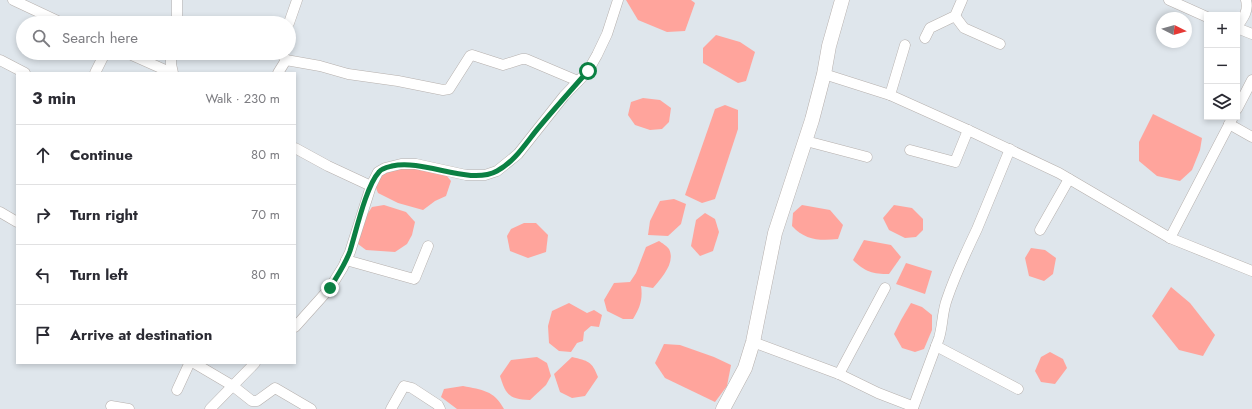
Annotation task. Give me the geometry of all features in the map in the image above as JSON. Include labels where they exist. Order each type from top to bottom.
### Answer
[{"type":"street","points":[[13,0],[47,16]]},
{"type":"street","points":[[177,0],[177,16]]},
{"type":"street","points":[[291,16],[297,0]]},
{"type":"street","points":[[296,326],[330,288],[346,260],[371,186],[378,172],[382,169],[401,164],[416,164],[466,175],[485,175],[497,171],[518,154],[564,96],[588,71],[597,55],[612,20],[618,0]]},
{"type":"street","points":[[723,409],[745,368],[754,342],[775,233],[806,141],[824,74],[829,46],[842,0]]},
{"type":"street","points":[[925,38],[930,28],[955,16],[962,0]]},
{"type":"street","points":[[1169,0],[1204,16]]},
{"type":"street","points":[[1240,22],[1246,12],[1246,0]]},
{"type":"street","points":[[955,16],[964,28],[1000,44]]},
{"type":"street","points":[[1240,28],[1252,34]]},
{"type":"street","points":[[890,95],[905,45]]},
{"type":"street","points":[[296,60],[348,74],[398,80],[443,90],[450,89],[472,55],[502,65],[526,59],[578,81]]},
{"type":"street","points":[[0,60],[23,72]]},
{"type":"street","points":[[96,72],[102,60]]},
{"type":"street","points":[[143,60],[170,72]]},
{"type":"street","points":[[171,60],[172,72]]},
{"type":"street","points":[[278,72],[282,60]]},
{"type":"street","points":[[824,74],[890,95],[1010,149],[1069,179],[1170,238],[1252,272]]},
{"type":"street","points":[[1240,103],[1252,80]]},
{"type":"street","points":[[1170,238],[1231,120],[1252,138]]},
{"type":"street","points":[[910,150],[955,162],[968,130]]},
{"type":"street","points":[[806,141],[867,157]]},
{"type":"street","points":[[296,149],[328,166],[371,186]]},
{"type":"street","points":[[754,342],[839,374],[864,387],[913,408],[941,331],[944,309],[960,265],[1010,149]]},
{"type":"street","points":[[1040,230],[1069,179]]},
{"type":"street","points":[[0,212],[16,221]]},
{"type":"street","points":[[346,260],[414,279],[428,246]]},
{"type":"street","points":[[839,374],[884,288]]},
{"type":"street","points":[[936,346],[1018,389]]},
{"type":"street","points":[[177,390],[189,364]]},
{"type":"street","points":[[194,364],[233,386],[253,405],[275,388],[311,409]]},
{"type":"street","points":[[210,409],[255,364]]},
{"type":"street","points":[[391,409],[404,386],[412,388],[438,405],[440,409]]},
{"type":"street","points":[[111,406],[129,409]]},
{"type":"shaded area","points":[[626,0],[691,0],[695,3],[685,31],[667,32],[638,20]]},
{"type":"shaded area","points":[[716,35],[740,42],[755,52],[746,81],[738,83],[703,63],[703,48]]},
{"type":"shaded area","points":[[643,98],[660,100],[671,108],[669,122],[662,129],[650,130],[635,125],[628,115],[631,102]]},
{"type":"shaded area","points":[[725,105],[738,110],[738,129],[715,199],[702,203],[685,195],[715,109]]},
{"type":"shaded area","points":[[1153,114],[1202,138],[1200,150],[1192,170],[1180,181],[1157,176],[1139,161],[1139,142]]},
{"type":"shaded area","points":[[417,167],[442,170],[451,181],[446,196],[435,201],[423,210],[398,203],[378,193],[374,183],[383,170]]},
{"type":"shaded area","points":[[674,199],[686,204],[681,224],[668,236],[648,235],[650,221],[660,201]]},
{"type":"shaded area","points":[[384,205],[406,212],[415,222],[412,235],[407,244],[395,252],[366,250],[358,244],[360,225],[372,207]]},
{"type":"shaded area","points":[[802,205],[830,210],[843,225],[838,239],[825,240],[807,237],[797,231],[792,226],[793,213]]},
{"type":"shaded area","points":[[894,205],[912,208],[923,219],[923,230],[916,237],[905,238],[889,230],[883,218]]},
{"type":"shaded area","points":[[705,213],[715,219],[719,232],[713,251],[700,256],[691,246],[696,220]]},
{"type":"shaded area","points":[[524,223],[536,223],[548,235],[546,252],[528,258],[510,251],[507,236],[511,229]]},
{"type":"shaded area","points":[[864,240],[891,245],[901,257],[889,274],[870,272],[865,270],[853,260]]},
{"type":"shaded area","points":[[659,241],[669,249],[671,260],[667,270],[653,288],[641,286],[642,295],[633,319],[623,319],[607,311],[604,300],[614,283],[630,282],[636,273],[646,247]]},
{"type":"shaded area","points":[[1031,248],[1045,250],[1056,258],[1053,274],[1044,281],[1029,276],[1025,258]]},
{"type":"shaded area","points":[[906,263],[932,271],[925,294],[896,284]]},
{"type":"shaded area","points":[[1171,287],[1190,303],[1215,335],[1203,356],[1179,350],[1152,316]]},
{"type":"shaded area","points":[[569,303],[587,313],[594,310],[602,315],[599,327],[591,326],[584,332],[583,341],[577,343],[571,352],[559,351],[549,343],[548,326],[552,311]]},
{"type":"shaded area","points":[[911,303],[922,307],[932,315],[932,330],[924,349],[915,352],[902,348],[894,334]]},
{"type":"shaded area","points":[[664,344],[680,345],[714,357],[731,365],[727,386],[715,402],[665,378],[655,363]]},
{"type":"shaded area","points":[[1050,352],[1063,359],[1067,368],[1055,384],[1041,382],[1035,371],[1041,357]]},
{"type":"shaded area","points":[[537,357],[547,363],[551,376],[546,385],[530,400],[513,397],[504,388],[500,376],[511,360]]},
{"type":"shaded area","points":[[572,357],[589,362],[594,368],[598,377],[585,396],[572,398],[560,392],[554,374]]},
{"type":"shaded area","points":[[463,386],[492,394],[504,409],[457,409],[441,397],[444,389]]},
{"type":"route","points":[[330,288],[343,268],[350,252],[365,203],[378,172],[382,169],[401,164],[416,164],[466,175],[485,175],[493,173],[518,154],[564,96],[588,71]]}]
